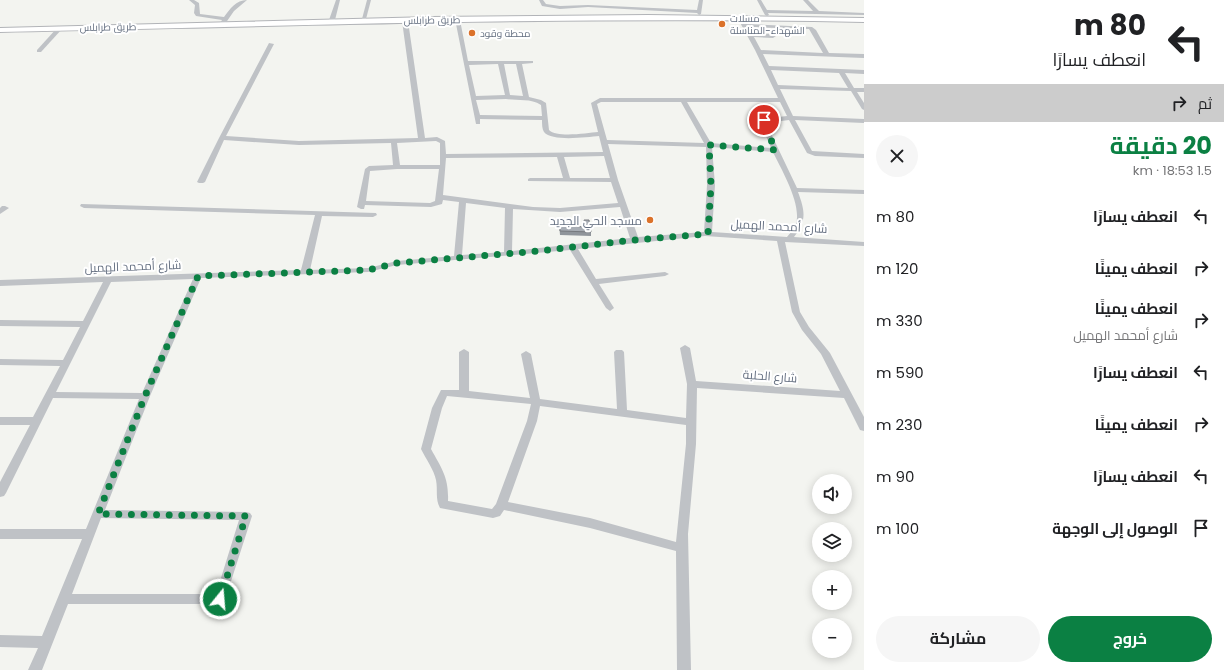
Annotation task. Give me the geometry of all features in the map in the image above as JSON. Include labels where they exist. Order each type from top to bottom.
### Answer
[{"type":"highway","points":[[0,29],[224,21],[582,14],[766,13],[864,19]]},
{"type":"highway","name":"طريق طرابلس","points":[[0,29],[59,29],[597,16],[864,19]]},
{"type":"street","points":[[191,0],[197,4],[196,13],[198,15],[224,21],[238,3],[245,0]]},
{"type":"street","points":[[332,20],[338,0]]},
{"type":"street","points":[[364,19],[369,0]]},
{"type":"street","points":[[541,0],[544,5],[555,8],[584,6],[699,13],[701,0]]},
{"type":"street","points":[[759,0],[766,13],[864,14]]},
{"type":"street","points":[[805,0],[818,13]]},
{"type":"street","points":[[739,17],[760,52],[790,118],[810,152],[864,156]]},
{"type":"street","points":[[457,20],[478,120],[545,118]]},
{"type":"street","points":[[406,21],[422,140]]},
{"type":"street","points":[[744,25],[810,28],[813,30],[827,54]]},
{"type":"street","points":[[40,51],[59,29]]},
{"type":"street","points":[[751,36],[773,36]]},
{"type":"street","points":[[201,182],[271,44]]},
{"type":"street","points":[[760,52],[864,56]]},
{"type":"street","points":[[467,63],[531,62]]},
{"type":"street","points":[[501,63],[508,98]]},
{"type":"street","points":[[519,63],[526,98]]},
{"type":"street","points":[[767,68],[864,72]]},
{"type":"street","points":[[842,71],[864,108]]},
{"type":"street","points":[[776,87],[864,90]]},
{"type":"street","points":[[474,98],[535,99],[543,102],[544,104],[547,133],[553,136],[602,134]]},
{"type":"street","points":[[683,100],[709,145],[711,185],[708,234]]},
{"type":"street","points":[[634,240],[614,180],[594,104],[595,102],[782,100]]},
{"type":"street","points":[[864,120],[790,118],[764,120],[763,124],[794,190],[800,216],[799,223],[785,239],[796,312],[805,328],[825,353],[864,427]]},
{"type":"street","points":[[222,138],[299,143],[436,139],[443,141],[443,167],[439,202],[431,204],[362,203]]},
{"type":"street","points":[[394,141],[397,166]]},
{"type":"street","points":[[604,142],[709,145],[776,150]]},
{"type":"street","points":[[560,154],[567,179]]},
{"type":"street","points":[[443,156],[607,154]]},
{"type":"street","points":[[360,215],[368,169],[372,167],[397,166],[443,167]]},
{"type":"street","points":[[530,180],[614,180]]},
{"type":"street","points":[[794,190],[864,192]]},
{"type":"street","points":[[440,197],[463,199],[509,207],[560,210],[623,205]]},
{"type":"street","points":[[458,258],[463,199]]},
{"type":"street","points":[[84,206],[372,215]]},
{"type":"street","points":[[508,254],[509,207]]},
{"type":"street","points":[[305,272],[319,213]]},
{"type":"street","name":"شارع أمحمد الهميل","points":[[0,283],[368,270],[397,263],[573,248],[634,240],[708,234],[864,244]]},
{"type":"street","points":[[573,248],[610,308]]},
{"type":"street","points":[[595,282],[665,274]]},
{"type":"street","points":[[35,670],[145,396],[198,276]]},
{"type":"street","points":[[0,493],[108,280]]},
{"type":"street","points":[[0,323],[85,324]]},
{"type":"street","points":[[684,670],[682,548],[684,504],[692,422],[692,384],[685,348]]},
{"type":"street","points":[[464,352],[464,394]]},
{"type":"street","points":[[619,352],[622,413]]},
{"type":"street","points":[[526,354],[536,402],[532,421],[501,505],[497,512],[492,514],[444,505],[442,501],[443,488],[441,478],[426,449],[442,394],[447,392],[536,402],[692,422]]},
{"type":"street","points":[[0,362],[66,363]]},
{"type":"street","name":"شارع الحلبة","points":[[692,384],[847,395]]},
{"type":"street","points":[[50,395],[145,396]]},
{"type":"street","points":[[0,421],[36,421]]},
{"type":"street","points":[[501,505],[590,523],[682,548]]},
{"type":"street","points":[[63,599],[220,599],[246,516],[98,514]]},
{"type":"street","points":[[0,534],[90,534]]},
{"type":"street","points":[[0,641],[46,642]]},
{"type":"building","points":[[559,219],[568,219],[569,229],[569,226],[585,227],[584,220],[589,220],[591,232],[560,231]]},
{"type":"place","name":"مسلات الشهداء-المناسلة","points":[[722,24]]},
{"type":"place","name":"محطة وقود","points":[[472,33]]},
{"type":"place","name":"مسجد الحي الجديد","points":[[650,220]]},
{"type":"route","points":[[220,599],[246,516],[98,514],[145,396],[198,276],[374,270],[397,263],[508,254],[634,240],[708,234],[711,185],[709,145],[776,150],[763,124],[764,120]]}]
